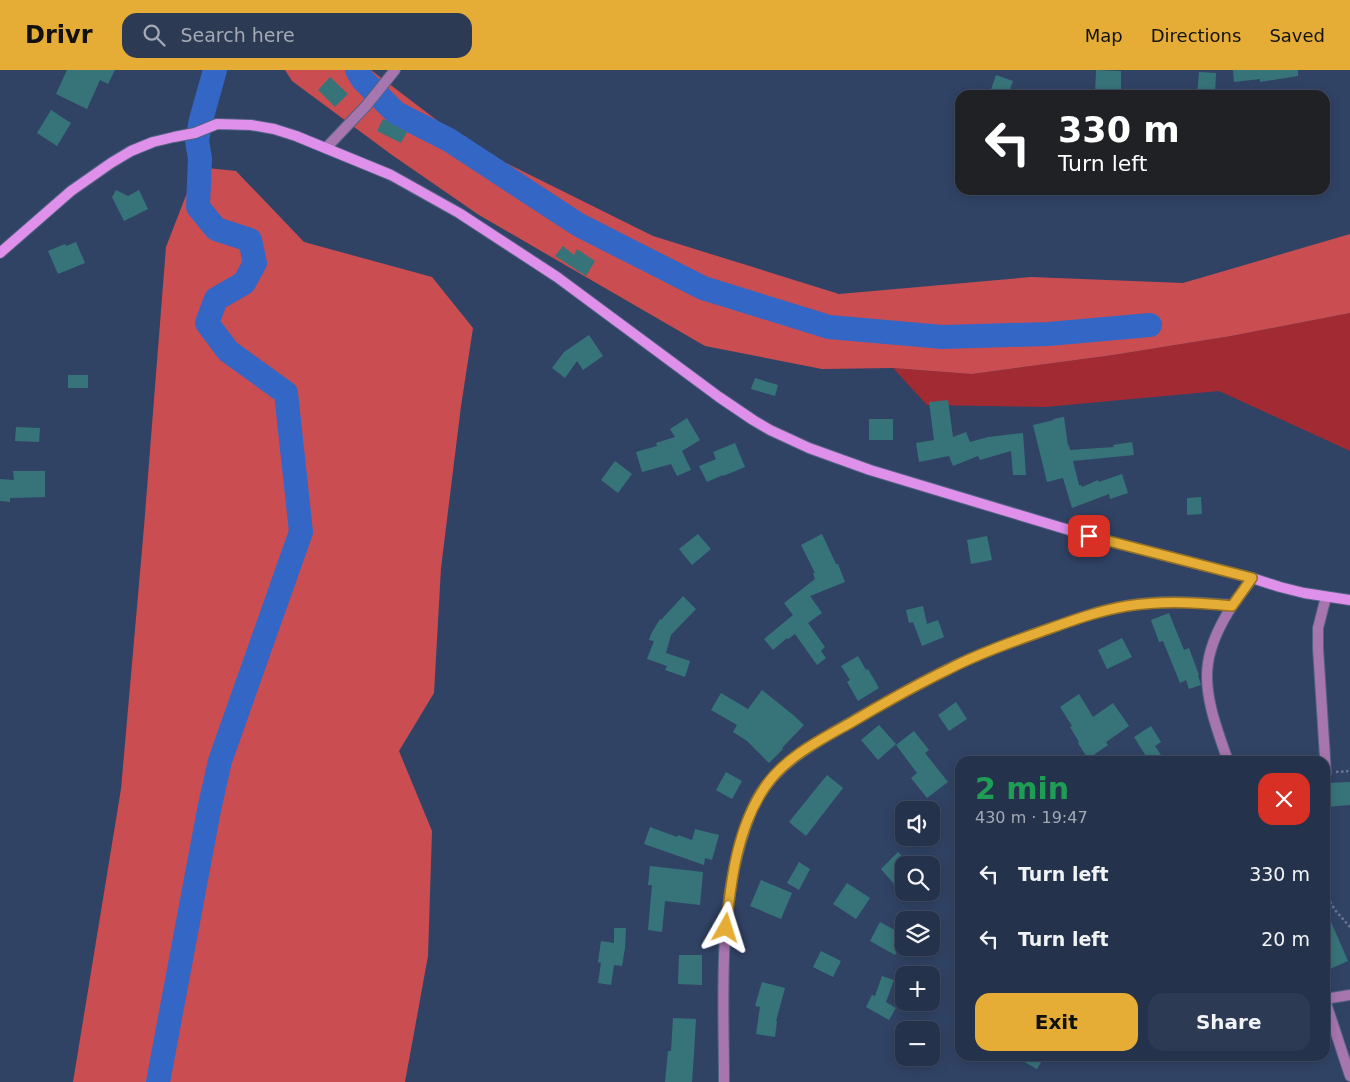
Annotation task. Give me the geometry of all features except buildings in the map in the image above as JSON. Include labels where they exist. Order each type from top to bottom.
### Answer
[{"type":"main road","points":[[0,254],[71,191],[131,151],[153,142],[195,134],[216,124],[252,125],[274,129],[391,175],[460,213],[557,277],[719,397],[753,420],[789,440],[870,470],[1089,536],[1296,591],[1350,600]]},
{"type":"street","points":[[326,148],[366,106],[395,70]]},
{"type":"street","points":[[1226,756],[1213,715],[1208,664],[1212,646],[1220,627],[1252,578]]},
{"type":"street","points":[[1325,756],[1318,628],[1326,597]]},
{"type":"street","points":[[724,1082],[724,943],[731,880],[748,818],[766,786],[784,766],[805,750],[836,731],[949,668],[1039,632],[1091,615],[1132,605],[1162,602],[1195,602],[1232,606]]},
{"type":"street","points":[[1330,999],[1350,995]]},
{"type":"street","points":[[1330,1015],[1350,1076]]},
{"type":"path","points":[[1330,902],[1350,927]]},
{"type":"shaded area","points":[[285,70],[371,70],[468,144],[653,236],[839,294],[1031,277],[1183,283],[1350,234],[1350,313],[1231,336],[1113,355],[972,374],[893,368],[822,369],[705,346],[479,215],[392,155],[292,81]]},
{"type":"shaded area","points":[[197,167],[236,171],[304,242],[432,277],[473,328],[461,406],[441,568],[434,693],[399,751],[432,831],[428,956],[405,1082],[73,1082],[121,789],[166,247]]},
{"type":"shaded area","points":[[1350,313],[1350,451],[1219,391],[1045,407],[927,405],[893,368],[972,374],[1113,355],[1231,336]]},
{"type":"waterway","points":[[158,1082],[209,810],[220,761],[301,532],[286,393],[228,351],[207,323],[216,299],[244,283],[255,263],[250,240],[216,229],[198,207],[200,159],[197,140],[215,70]]},
{"type":"waterway","points":[[357,70],[363,80],[396,113],[449,140],[579,225],[703,288],[829,327],[943,337],[1048,334],[1150,325]]},
{"type":"route","points":[[726,928],[731,880],[748,818],[757,800],[775,775],[805,750],[872,710],[949,668],[989,651],[1069,622],[1126,606],[1162,602],[1195,602],[1232,606],[1252,578],[1089,536]]}]
